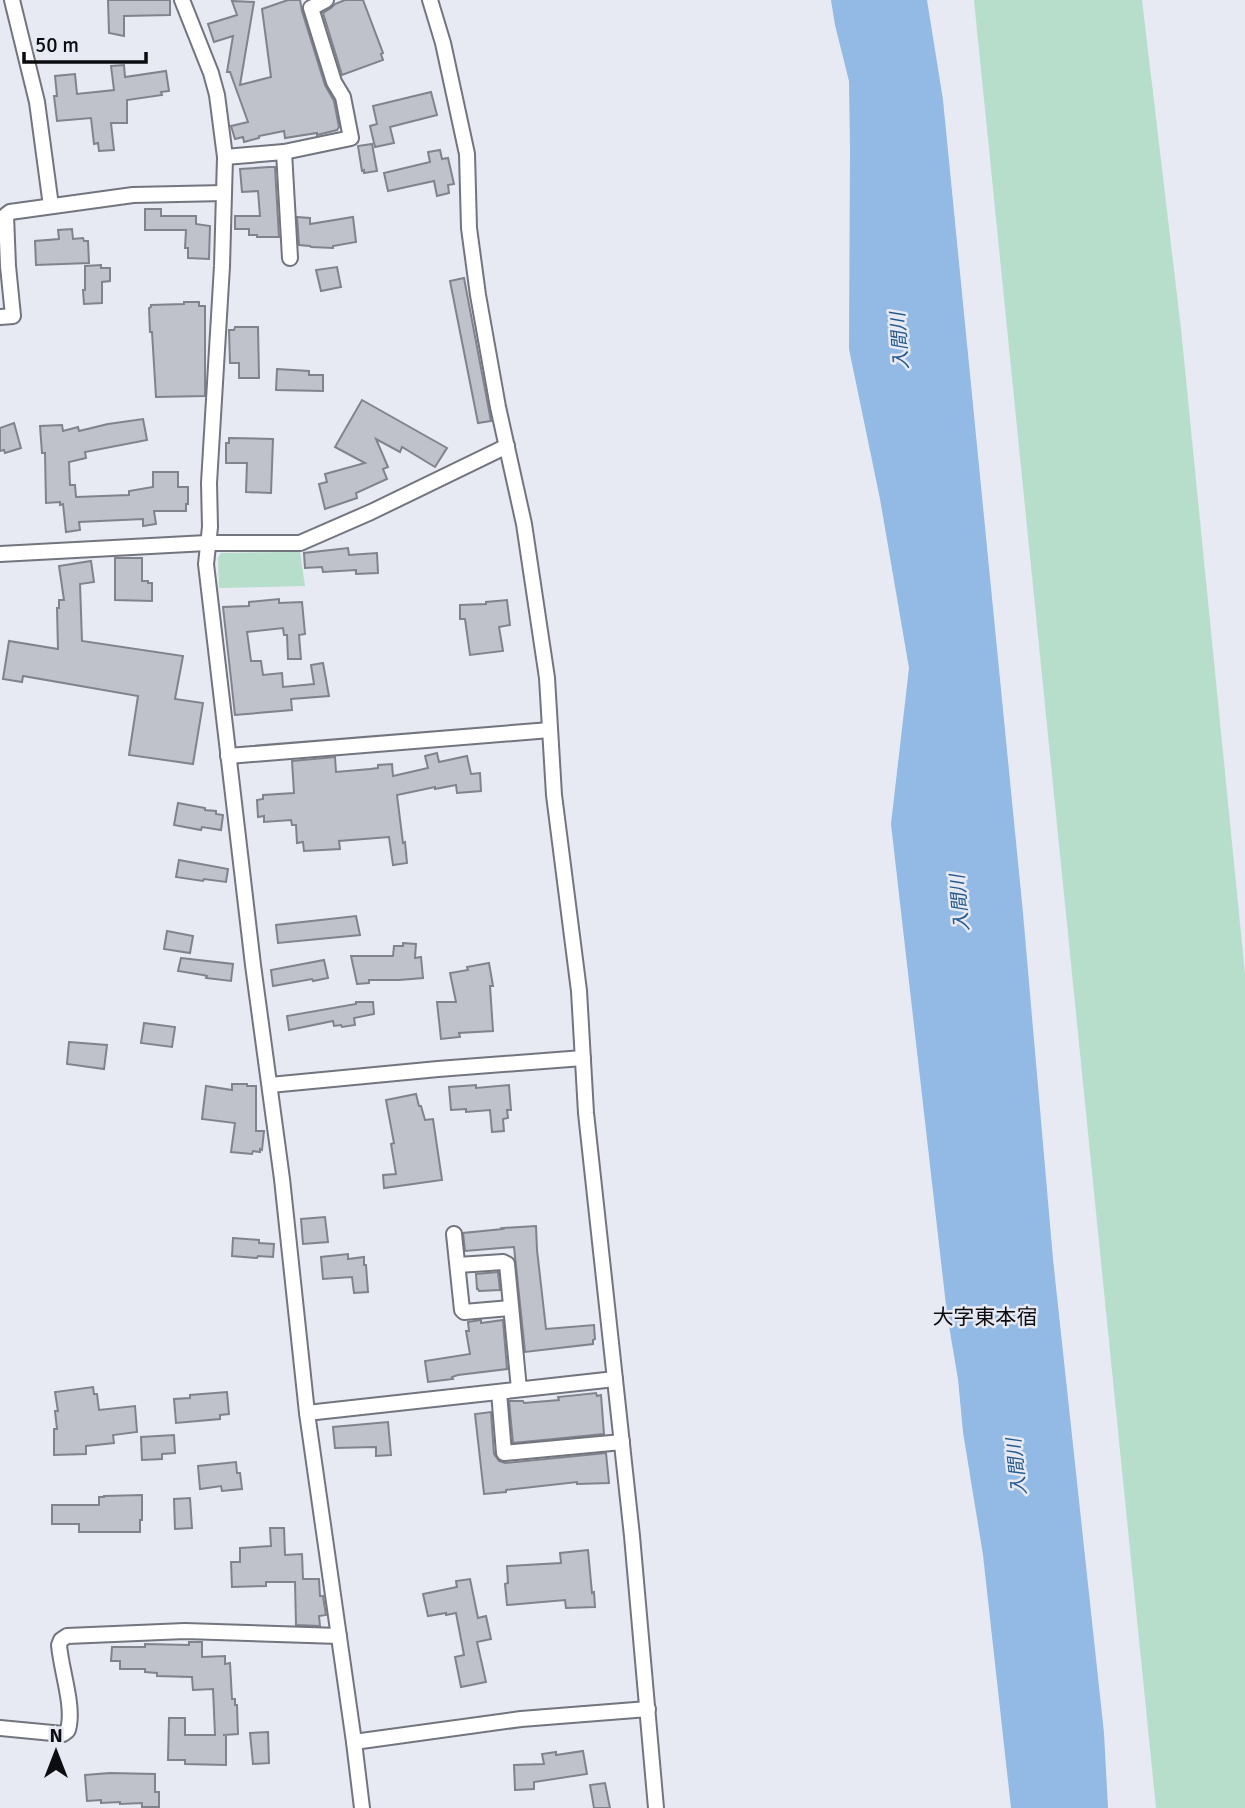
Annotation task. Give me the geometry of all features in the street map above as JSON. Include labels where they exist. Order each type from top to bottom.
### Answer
[{"type":"street","points":[[12,0],[37,102],[51,206]]},
{"type":"street","points":[[182,0],[211,73],[217,95],[225,157],[206,564],[307,1413],[362,1808]]},
{"type":"street","points":[[225,157],[284,152],[351,138],[343,97],[334,82],[311,8],[326,0]]},
{"type":"street","points":[[430,0],[443,43],[467,154],[469,228],[474,268],[524,524],[547,678],[554,796],[579,991],[588,1125],[622,1442],[656,1808]]},
{"type":"street","points":[[284,152],[290,258]]},
{"type":"street","points":[[0,317],[13,316],[6,215],[10,212],[133,195],[224,193]]},
{"type":"street","points":[[0,554],[207,543],[300,542],[371,512],[507,446]]},
{"type":"street","points":[[228,757],[550,730]]},
{"type":"street","points":[[270,1085],[583,1058]]},
{"type":"street","points":[[454,1234],[462,1310],[511,1308]]},
{"type":"street","points":[[458,1265],[507,1264],[519,1389]]},
{"type":"street","points":[[307,1413],[615,1379]]},
{"type":"street","points":[[499,1392],[504,1453],[622,1442]]},
{"type":"street","points":[[0,1728],[64,1734],[68,1731],[69,1709],[59,1645],[66,1636],[185,1631],[339,1636]]},
{"type":"street","points":[[354,1742],[521,1719],[648,1709]]},
{"type":"green space","points":[[974,0],[1142,0],[1181,329],[1245,974],[1245,1808],[1156,1808]]},
{"type":"green space","points":[[300,552],[305,586],[219,588],[218,558],[221,553]]},
{"type":"water","name":"入間川","points":[[831,0],[927,0],[943,100],[1023,913],[1053,1259],[1104,1733],[1108,1808],[1011,1808],[983,1555],[947,1314],[891,824],[909,668],[880,499],[849,349],[849,81]]},
{"type":"building","points":[[108,0],[170,0],[170,15],[124,16],[124,36],[109,33]]},
{"type":"building","points":[[288,0],[300,0],[325,85],[334,101],[339,127],[337,130],[317,135],[285,138],[284,131],[244,142],[243,137],[235,139],[231,126],[248,122],[230,72],[227,72],[233,36],[214,42],[208,24],[237,15],[232,1],[254,2],[240,85],[271,77],[262,9]]},
{"type":"building","points":[[345,0],[363,0],[383,53],[383,60],[342,75],[323,13]]},
{"type":"building","points":[[124,65],[125,77],[166,71],[169,91],[161,92],[162,95],[127,100],[127,123],[111,123],[114,150],[99,151],[98,143],[94,144],[91,118],[57,121],[55,76],[75,74],[77,94],[114,90],[111,66]]},
{"type":"building","points":[[431,92],[437,115],[390,127],[394,143],[375,147],[370,126],[377,124],[373,106]]},
{"type":"building","points":[[372,144],[377,171],[364,173],[358,146]]},
{"type":"building","points":[[440,150],[442,159],[448,158],[454,184],[448,185],[449,193],[437,196],[434,181],[388,191],[384,173],[430,162],[428,152]]},
{"type":"building","points":[[275,167],[279,237],[257,237],[249,235],[249,229],[235,229],[235,216],[260,216],[258,191],[242,192],[240,169]]},
{"type":"building","points":[[145,209],[161,209],[161,216],[196,216],[196,224],[210,226],[209,259],[188,258],[188,248],[185,248],[186,230],[145,230]]},
{"type":"building","points":[[297,217],[310,218],[310,224],[353,217],[356,242],[333,248],[299,245]]},
{"type":"building","points":[[72,229],[73,239],[83,238],[88,241],[89,263],[36,265],[35,241],[59,239],[58,230]]},
{"type":"building","points":[[101,265],[101,268],[110,268],[110,281],[102,282],[102,303],[84,304],[85,266]]},
{"type":"building","points":[[337,267],[341,287],[321,291],[316,270]]},
{"type":"building","points":[[464,278],[491,421],[478,423],[450,281]]},
{"type":"building","points":[[199,302],[199,306],[205,306],[205,396],[156,397],[149,308],[151,305]]},
{"type":"building","points":[[235,327],[258,327],[259,378],[239,378],[239,363],[230,363],[229,330],[234,330]]},
{"type":"building","points":[[277,369],[309,371],[309,375],[323,375],[323,391],[276,390]]},
{"type":"building","points":[[362,400],[447,448],[435,467],[402,447],[400,452],[376,439],[388,467],[383,469],[387,479],[356,493],[357,498],[325,509],[319,484],[327,482],[325,474],[365,463],[335,447]]},
{"type":"building","points":[[143,419],[147,440],[85,452],[86,458],[69,462],[70,485],[75,485],[76,497],[129,495],[129,491],[153,487],[153,472],[178,472],[178,487],[188,487],[186,511],[154,511],[156,524],[143,526],[143,519],[79,522],[80,530],[66,532],[63,504],[46,503],[45,453],[42,453],[40,426],[62,425],[63,431],[78,427],[79,431]]},
{"type":"building","points":[[14,423],[21,448],[5,453],[4,450],[0,451],[0,428]]},
{"type":"building","points":[[229,438],[273,439],[271,493],[246,492],[247,463],[226,463],[226,443],[229,443]]},
{"type":"building","points":[[348,548],[349,555],[377,553],[378,573],[356,574],[356,570],[323,572],[322,567],[305,568],[304,553]]},
{"type":"building","points":[[115,558],[142,558],[142,581],[152,583],[152,601],[115,600]]},
{"type":"building","points":[[91,561],[94,582],[80,584],[82,641],[183,656],[175,699],[203,703],[193,764],[129,755],[138,696],[23,676],[22,682],[3,679],[9,641],[58,649],[57,608],[59,600],[64,600],[59,566]]},
{"type":"building","points":[[279,599],[279,603],[302,602],[305,634],[299,635],[301,659],[288,659],[287,635],[284,635],[283,628],[247,632],[251,661],[261,661],[263,675],[282,673],[283,687],[314,684],[311,665],[323,663],[329,696],[291,699],[292,710],[235,715],[223,607],[249,606],[249,602]]},
{"type":"building","points":[[507,600],[510,625],[499,627],[503,651],[470,655],[465,619],[460,619],[460,605]]},
{"type":"building","points":[[437,753],[439,762],[467,756],[471,774],[480,773],[481,791],[457,793],[456,785],[397,795],[407,863],[393,865],[389,837],[339,841],[340,849],[304,851],[303,842],[297,843],[296,825],[292,825],[291,820],[264,822],[264,816],[258,817],[257,800],[263,799],[263,795],[294,793],[292,761],[335,757],[336,772],[392,764],[393,776],[428,768],[425,756]]},
{"type":"building","points":[[178,803],[205,808],[223,815],[221,830],[202,827],[201,830],[174,825]]},
{"type":"building","points":[[179,860],[228,869],[226,882],[176,877]]},
{"type":"building","points":[[356,916],[360,935],[278,943],[276,925]]},
{"type":"building","points":[[167,931],[193,936],[190,953],[164,949]]},
{"type":"building","points":[[403,943],[416,944],[415,958],[421,957],[423,978],[369,980],[369,983],[357,984],[351,956],[393,956],[394,946],[403,946]]},
{"type":"building","points":[[181,958],[233,964],[231,981],[178,971]]},
{"type":"building","points":[[324,960],[328,978],[273,986],[271,970]]},
{"type":"building","points":[[489,963],[493,986],[490,986],[493,1031],[459,1033],[460,1037],[441,1039],[437,1002],[456,1002],[450,973]]},
{"type":"building","points":[[356,1002],[373,1002],[374,1014],[354,1018],[355,1025],[334,1026],[333,1021],[289,1030],[287,1016]]},
{"type":"building","points":[[144,1023],[175,1027],[172,1047],[141,1043]]},
{"type":"building","points":[[69,1042],[107,1045],[104,1069],[67,1064]]},
{"type":"building","points":[[232,1084],[256,1086],[256,1131],[264,1131],[260,1152],[231,1152],[235,1123],[202,1119],[206,1086],[232,1090]]},
{"type":"building","points":[[476,1085],[476,1088],[509,1085],[511,1110],[507,1110],[508,1118],[503,1119],[504,1131],[492,1132],[490,1110],[451,1110],[449,1087]]},
{"type":"building","points":[[416,1094],[425,1120],[433,1119],[442,1180],[384,1188],[383,1175],[396,1174],[391,1144],[394,1143],[386,1100]]},
{"type":"building","points":[[325,1217],[328,1242],[303,1244],[301,1219]]},
{"type":"building","points":[[536,1226],[546,1329],[594,1325],[593,1344],[525,1352],[514,1247],[465,1251],[463,1233]]},
{"type":"building","points":[[233,1238],[274,1244],[273,1257],[232,1256]]},
{"type":"building","points":[[348,1254],[348,1259],[364,1257],[368,1292],[354,1293],[352,1277],[323,1279],[321,1257]]},
{"type":"building","points":[[498,1272],[500,1290],[477,1289],[476,1274]]},
{"type":"building","points":[[481,1320],[481,1323],[503,1320],[507,1369],[428,1382],[425,1361],[470,1354],[466,1331],[469,1331],[468,1322]]},
{"type":"building","points":[[93,1387],[94,1394],[97,1394],[99,1410],[135,1406],[137,1432],[113,1435],[114,1443],[86,1446],[86,1454],[54,1455],[54,1429],[57,1429],[55,1411],[58,1411],[55,1392]]},
{"type":"building","points":[[227,1392],[229,1414],[220,1415],[220,1419],[176,1423],[174,1399]]},
{"type":"building","points":[[596,1393],[597,1396],[601,1395],[604,1434],[513,1443],[509,1401],[524,1403],[559,1400],[558,1397]]},
{"type":"building","points":[[491,1412],[494,1454],[499,1461],[505,1463],[606,1453],[609,1483],[577,1482],[484,1494],[475,1414]]},
{"type":"building","points":[[388,1422],[391,1455],[376,1456],[376,1447],[335,1448],[333,1427]]},
{"type":"building","points":[[174,1435],[175,1453],[162,1454],[162,1459],[142,1460],[141,1437]]},
{"type":"building","points":[[236,1462],[242,1489],[222,1491],[221,1486],[200,1489],[198,1466]]},
{"type":"building","points":[[142,1495],[140,1532],[79,1532],[79,1524],[52,1524],[52,1505],[99,1505],[99,1497]]},
{"type":"building","points":[[190,1498],[192,1528],[175,1529],[174,1499]]},
{"type":"building","points":[[270,1528],[284,1528],[285,1555],[302,1554],[303,1579],[319,1579],[320,1596],[323,1596],[326,1615],[319,1616],[320,1626],[296,1625],[295,1582],[266,1582],[266,1586],[232,1587],[231,1562],[240,1562],[240,1548],[271,1546]]},
{"type":"building","points":[[588,1550],[595,1607],[566,1608],[565,1600],[507,1605],[507,1566],[561,1563],[560,1553]]},
{"type":"building","points":[[470,1579],[478,1618],[486,1616],[491,1639],[477,1642],[486,1682],[461,1687],[455,1657],[464,1655],[456,1613],[428,1616],[423,1594],[457,1587],[456,1581]]},
{"type":"building","points":[[189,1642],[202,1642],[202,1657],[225,1656],[225,1664],[230,1663],[232,1699],[235,1699],[237,1705],[238,1734],[223,1735],[226,1735],[226,1765],[185,1764],[185,1760],[168,1760],[169,1718],[185,1718],[185,1735],[215,1735],[213,1689],[193,1690],[192,1677],[157,1676],[157,1673],[145,1672],[145,1669],[120,1669],[120,1661],[111,1661],[112,1647],[145,1647],[145,1644],[189,1645]]},
{"type":"building","points":[[268,1732],[269,1763],[253,1764],[250,1733]]},
{"type":"building","points":[[583,1751],[587,1774],[534,1782],[534,1789],[515,1790],[514,1765],[544,1764],[542,1754]]},
{"type":"building","points":[[155,1774],[155,1792],[159,1792],[159,1807],[142,1807],[142,1803],[87,1801],[85,1775]]},
{"type":"building","points":[[605,1783],[610,1808],[594,1808],[590,1785]]},
{"type":"district","name":"大字東本宿","points":[[985,1317]]}]
